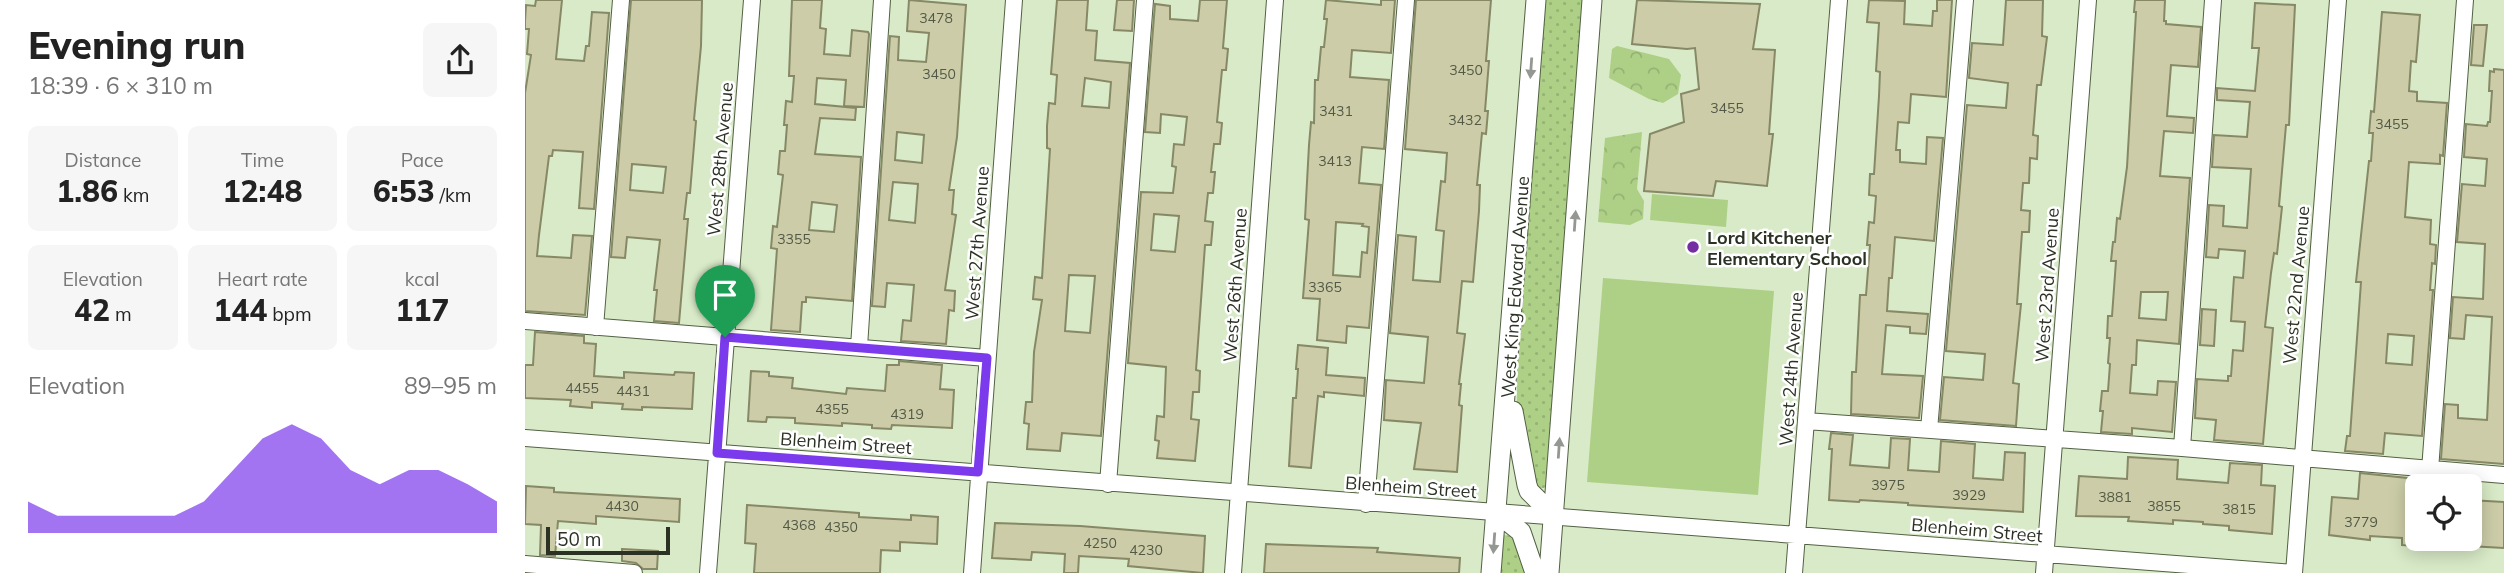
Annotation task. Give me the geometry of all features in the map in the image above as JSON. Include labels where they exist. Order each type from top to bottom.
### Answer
[{"type":"main road","name":"West King Edward Avenue","points":[[1491,573],[1536,0]]},
{"type":"main road","points":[[1549,573],[1592,0]]},
{"type":"main road","points":[[1509,365],[1515,429],[1527,485],[1529,491],[1554,516]]},
{"type":"main road","points":[[1496,513],[1521,532],[1535,573]]},
{"type":"street","points":[[595,327],[621,0]]},
{"type":"street","name":"West 28th Avenue","points":[[708,573],[753,0]]},
{"type":"street","points":[[859,346],[882,0]]},
{"type":"street","name":"West 27th Avenue","points":[[972,573],[1014,0]]},
{"type":"street","points":[[1108,484],[1145,0]]},
{"type":"street","name":"West 26th Avenue","points":[[1233,573],[1275,0]]},
{"type":"street","points":[[1366,504],[1406,0]]},
{"type":"street","name":"West 24th Avenue","points":[[1794,573],[1839,0]]},
{"type":"street","points":[[1929,430],[1965,0]]},
{"type":"street","name":"West 23rd Avenue","points":[[2044,573],[2088,0]]},
{"type":"street","points":[[2182,447],[2213,0]]},
{"type":"street","name":"West 22nd Avenue","points":[[2294,573],[2338,0]]},
{"type":"street","points":[[2430,470],[2465,0]]},
{"type":"street","points":[[525,321],[987,358]]},
{"type":"street","points":[[1806,421],[2182,447],[2504,475]]},
{"type":"street","name":"Blenheim Street","points":[[525,438],[2294,573]]},
{"type":"street","points":[[525,564],[577,571],[634,573]]},
{"type":"green space","points":[[1545,0],[1583,0],[1546,486],[1534,488],[1517,419],[1517,356]]},
{"type":"green space","points":[[1617,46],[1669,59],[1681,75],[1678,94],[1663,103],[1649,99],[1609,78],[1612,49]]},
{"type":"green space","points":[[1642,132],[1637,189],[1644,201],[1643,219],[1630,225],[1598,222],[1605,138]]},
{"type":"green space","points":[[1652,194],[1728,200],[1726,227],[1650,220]]},
{"type":"green space","points":[[1603,278],[1774,291],[1758,495],[1587,482]]},
{"type":"green space","points":[[1502,535],[1517,536],[1529,573],[1499,573]]},
{"type":"building","points":[[536,0],[562,0],[556,59],[584,61],[586,46],[589,46],[592,12],[609,13],[594,209],[579,208],[583,152],[553,150],[552,156],[549,156],[537,256],[571,258],[573,235],[592,236],[585,315],[525,311],[525,93],[531,55],[527,54],[529,29],[525,29],[525,21],[526,5],[535,6]]},
{"type":"building","points":[[631,0],[702,0],[696,121],[690,193],[687,193],[684,219],[688,219],[679,323],[654,321],[657,290],[654,290],[660,240],[627,237],[625,258],[611,257]],"holes":[[[632,164],[666,167],[663,193],[630,190]]]},
{"type":"building","points":[[792,0],[822,0],[820,28],[826,29],[824,54],[850,56],[852,30],[868,32],[864,107],[844,106],[846,80],[817,78],[815,104],[856,108],[855,120],[820,118],[815,154],[861,157],[852,301],[806,297],[806,302],[802,302],[800,332],[771,330],[777,249],[771,248],[773,226],[777,227],[783,175],[778,174],[780,151],[785,151],[786,101],[792,102],[794,76],[789,76]],"holes":[[[812,202],[837,205],[834,232],[809,230]]]},
{"type":"building","points":[[909,0],[966,5],[957,137],[949,190],[954,190],[952,214],[956,215],[945,290],[955,291],[954,311],[949,310],[946,344],[901,341],[903,320],[911,321],[914,285],[887,283],[885,307],[872,306],[890,36],[899,37],[898,60],[926,62],[929,33],[907,31]],"holes":[[[897,132],[924,135],[922,163],[895,160]],[[893,182],[918,184],[915,223],[889,220]]]},
{"type":"building","points":[[1057,0],[1088,0],[1086,30],[1097,31],[1095,60],[1130,63],[1101,436],[1062,433],[1060,451],[1027,449],[1029,424],[1024,423],[1026,402],[1032,402],[1034,352],[1042,300],[1033,299],[1035,277],[1042,278],[1050,149],[1047,148],[1047,126],[1049,103],[1055,104],[1057,75],[1051,74]],"holes":[[[1085,78],[1111,82],[1109,108],[1082,106]],[[1069,275],[1095,276],[1090,333],[1065,331]]]},
{"type":"building","points":[[1117,0],[1134,0],[1132,31],[1114,30]]},
{"type":"building","points":[[1200,0],[1227,0],[1223,48],[1228,49],[1226,70],[1222,70],[1217,122],[1222,123],[1220,144],[1214,144],[1211,172],[1215,172],[1213,193],[1208,193],[1205,221],[1213,222],[1211,245],[1205,245],[1196,370],[1200,371],[1199,392],[1193,392],[1191,419],[1199,420],[1195,461],[1157,458],[1157,416],[1164,417],[1166,367],[1128,363],[1141,192],[1173,193],[1176,167],[1172,166],[1174,144],[1184,145],[1187,117],[1161,114],[1160,133],[1145,132],[1155,4],[1170,6],[1170,19],[1198,21]],"holes":[[[1154,214],[1179,216],[1175,252],[1151,250]]]},
{"type":"building","points":[[1326,0],[1381,5],[1381,0],[1395,0],[1391,53],[1352,50],[1350,77],[1389,80],[1384,149],[1362,147],[1359,183],[1381,185],[1369,328],[1347,326],[1346,343],[1317,340],[1320,299],[1303,298],[1309,220],[1305,219],[1309,145],[1311,122],[1314,123],[1315,80],[1318,80],[1321,47],[1324,47],[1327,19],[1324,19]],"holes":[[[1336,222],[1363,224],[1362,226],[1369,227],[1367,253],[1362,252],[1360,277],[1333,275]]]},
{"type":"building","points":[[1416,0],[1491,0],[1486,61],[1489,61],[1485,111],[1488,111],[1486,134],[1482,133],[1477,185],[1480,185],[1479,211],[1473,282],[1462,281],[1457,333],[1465,334],[1459,384],[1459,405],[1462,406],[1457,472],[1414,469],[1421,423],[1384,420],[1386,380],[1424,383],[1428,337],[1390,333],[1398,235],[1416,237],[1413,280],[1440,282],[1444,231],[1436,230],[1441,181],[1445,182],[1447,153],[1405,149]]},
{"type":"building","points":[[1637,0],[1760,4],[1753,49],[1775,50],[1769,134],[1773,134],[1767,186],[1716,181],[1713,196],[1644,191],[1650,134],[1684,122],[1681,94],[1699,89],[1695,48],[1632,44]]},
{"type":"building","points":[[1869,0],[1905,1],[1904,24],[1932,26],[1937,0],[1952,0],[1946,97],[1911,94],[1909,123],[1898,122],[1896,150],[1900,150],[1900,162],[1926,164],[1927,137],[1943,138],[1934,241],[1895,237],[1892,278],[1889,278],[1887,311],[1928,314],[1926,334],[1910,333],[1910,327],[1886,325],[1882,374],[1923,376],[1919,418],[1851,414],[1852,372],[1856,372],[1860,295],[1866,295],[1869,222],[1874,223],[1876,196],[1869,195],[1870,174],[1874,174],[1879,96],[1880,72],[1876,71],[1879,23],[1867,22]]},
{"type":"building","points":[[2006,0],[2043,0],[2042,36],[2047,37],[2041,85],[2037,85],[2033,135],[2038,136],[2037,159],[2030,158],[2029,183],[2023,183],[2021,210],[2030,211],[2029,232],[2022,232],[2017,304],[2021,304],[2013,383],[2019,384],[2016,426],[1940,420],[1944,377],[1983,380],[1985,354],[1946,351],[1967,105],[2006,108],[2008,83],[1969,78],[1972,43],[2003,45]]},
{"type":"building","points":[[2135,0],[2165,0],[2166,24],[2201,27],[2198,67],[2171,65],[2167,116],[2194,118],[2193,133],[2164,131],[2160,176],[2190,178],[2179,344],[2137,340],[2136,365],[2132,365],[2130,393],[2157,395],[2158,381],[2176,382],[2172,432],[2132,428],[2132,434],[2101,432],[2103,411],[2100,411],[2102,391],[2108,391],[2108,316],[2112,316],[2116,261],[2111,261],[2127,167]],"holes":[[[2141,292],[2168,292],[2166,320],[2139,318]]]},
{"type":"building","points":[[2255,3],[2295,5],[2289,125],[2286,125],[2279,206],[2282,207],[2265,327],[2273,328],[2263,444],[2214,440],[2216,420],[2195,418],[2197,379],[2228,381],[2228,376],[2231,376],[2233,350],[2243,351],[2245,322],[2231,321],[2234,277],[2243,278],[2245,251],[2219,249],[2218,258],[2206,257],[2209,205],[2224,206],[2223,226],[2247,228],[2251,169],[2212,167],[2214,135],[2247,137],[2250,102],[2217,100],[2217,88],[2255,91],[2259,48],[2252,48]]},
{"type":"building","points":[[2382,12],[2420,15],[2416,62],[2411,61],[2409,91],[2417,92],[2417,101],[2447,103],[2440,164],[2409,162],[2405,217],[2431,220],[2430,244],[2436,245],[2430,290],[2433,290],[2422,436],[2385,433],[2383,454],[2345,451],[2347,436],[2350,436],[2361,282],[2356,282],[2371,161],[2371,111],[2374,112]],"holes":[[[2388,334],[2414,336],[2412,365],[2386,363]]]},
{"type":"building","points":[[2474,25],[2487,25],[2483,66],[2471,65]]},
{"type":"building","points":[[2494,69],[2504,70],[2504,464],[2441,459],[2445,404],[2458,405],[2458,418],[2487,420],[2492,317],[2466,315],[2464,339],[2450,338],[2453,297],[2483,299],[2485,244],[2457,242],[2462,184],[2485,186],[2487,159],[2464,157],[2466,124],[2487,126],[2490,122],[2490,71],[2494,72]]},
{"type":"building","points":[[2202,309],[2216,310],[2214,346],[2200,345]]},
{"type":"building","points":[[535,332],[584,336],[584,343],[596,344],[594,376],[624,378],[624,372],[674,375],[675,372],[694,373],[692,409],[622,409],[623,404],[592,402],[592,408],[570,406],[571,400],[525,398],[525,365],[533,365]]},
{"type":"building","points":[[1298,345],[1328,348],[1326,375],[1365,378],[1364,396],[1324,392],[1324,397],[1318,396],[1311,468],[1289,466]]},
{"type":"building","points":[[899,361],[942,365],[940,389],[954,390],[952,428],[892,425],[891,429],[872,428],[872,425],[842,423],[842,426],[795,423],[795,418],[767,417],[766,422],[748,421],[751,371],[793,378],[792,388],[846,394],[847,388],[885,391],[887,365],[899,365]]},
{"type":"building","points":[[1831,433],[1853,435],[1850,465],[1889,468],[1891,438],[1910,439],[1908,470],[1939,472],[1941,441],[1975,444],[1973,478],[2003,480],[2005,452],[2025,453],[2023,512],[1829,500]]},
{"type":"building","points":[[2128,457],[2178,460],[2177,479],[2228,483],[2230,463],[2262,465],[2261,485],[2275,486],[2272,534],[2229,530],[2229,526],[2203,522],[2173,520],[2173,524],[2128,521],[2129,517],[2076,516],[2079,476],[2127,479]]},
{"type":"building","points":[[2360,473],[2405,478],[2405,545],[2402,545],[2402,538],[2370,536],[2370,540],[2329,535],[2332,497],[2358,499]]},
{"type":"building","points":[[526,486],[554,488],[554,492],[680,499],[679,522],[596,516],[596,524],[558,521],[555,556],[540,555],[541,525],[525,524]]},
{"type":"building","points":[[2482,501],[2504,502],[2504,548],[2482,547]]},
{"type":"building","points":[[747,505],[859,513],[859,517],[911,520],[911,515],[938,517],[937,544],[900,542],[900,551],[881,550],[880,573],[754,573],[756,544],[745,543]]},
{"type":"building","points":[[995,523],[1080,526],[1205,536],[1203,573],[1128,566],[1129,559],[1079,556],[1078,573],[1064,573],[1065,554],[1032,552],[1031,560],[992,558]]},
{"type":"building","points":[[1266,544],[1378,548],[1377,552],[1460,558],[1459,573],[1264,573]]},
{"type":"building","points":[[622,549],[658,551],[657,569],[643,569],[636,563],[622,561]]},
{"type":"place","name":"Lord Kitchener Elementary School","points":[[1693,247]]},
{"type":"route","points":[[725,337],[987,358],[978,472],[717,453],[725,337]]}]
